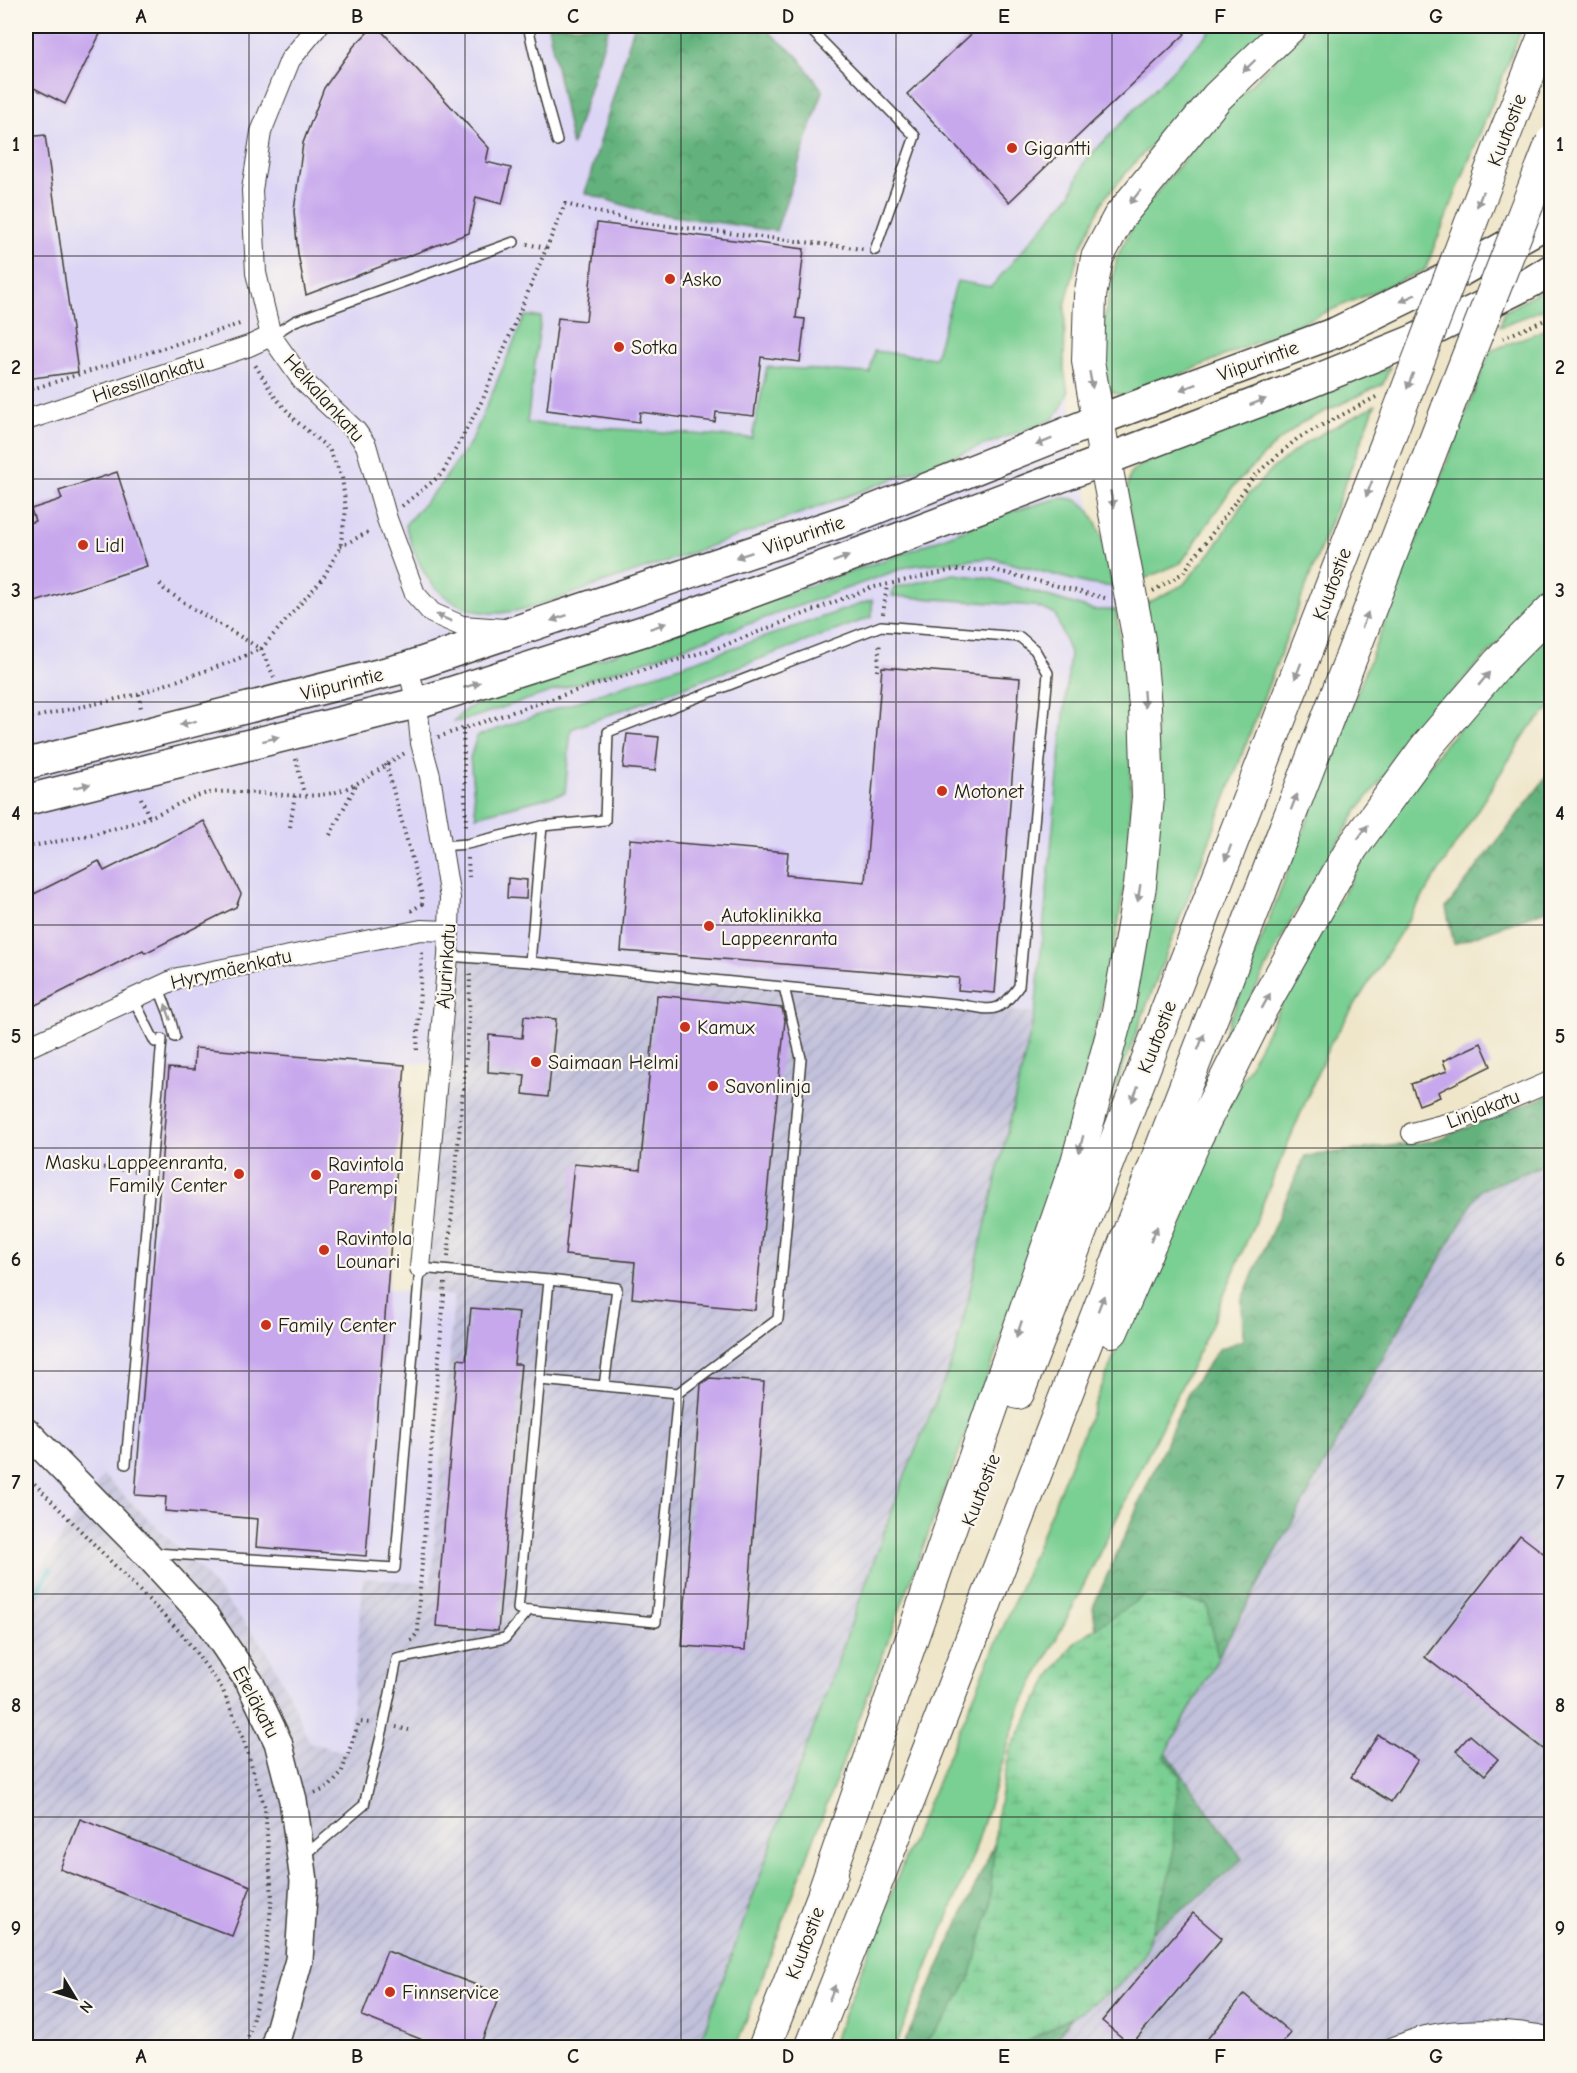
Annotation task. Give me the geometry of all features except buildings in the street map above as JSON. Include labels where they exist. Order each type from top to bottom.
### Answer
[{"type":"highway","points":[[824,1892],[1077,1162],[1118,1012],[1140,886],[1148,797],[1145,707],[1139,640],[1088,361],[1090,296],[1097,258],[1119,217],[1217,97],[1291,26]]},
{"type":"highway","name":"Kuutostie","points":[[764,2048],[1548,26]]},
{"type":"highway","points":[[811,2048],[1551,142]]},
{"type":"highway","points":[[929,1749],[1196,1138],[1259,1013],[1352,848],[1426,747],[1499,662],[1551,609]]},
{"type":"main road","name":"Viipurintie","points":[[26,764],[408,667],[850,519],[1098,420],[1336,332],[1461,272],[1551,220]]},
{"type":"main road","name":"Viipurintie","points":[[26,800],[417,703],[656,627],[876,547],[1295,388],[1414,340],[1531,282],[1551,268]]},
{"type":"main road","name":"Eteläkatu","points":[[26,1431],[146,1552],[206,1618],[250,1683],[278,1742],[294,1800],[304,1881],[299,1959],[274,2048]]},
{"type":"street","name":"Helkalankatu","points":[[318,26],[290,60],[261,132],[252,190],[256,273],[270,336],[302,380],[356,431],[366,445],[387,519],[415,594],[432,612],[462,626],[522,630]]},
{"type":"street","name":"Hiessillankatu","points":[[26,420],[249,346],[270,336]]},
{"type":"street","name":"Ajurinkatu","points":[[408,667],[417,703],[450,898],[448,956],[420,1268]]},
{"type":"street","name":"Hyrymäenkatu","points":[[26,1048],[178,978],[421,930],[448,931]]},
{"type":"street","name":"Linjakatu","points":[[1412,1133],[1461,1120],[1551,1081]]},
{"type":"street","points":[[1390,2048],[1428,2036],[1484,2030],[1534,2034],[1551,2038]]},
{"type":"lane","points":[[528,26],[557,141]]},
{"type":"lane","points":[[807,26],[915,136],[875,250]]},
{"type":"lane","points":[[270,336],[296,321],[514,242]]},
{"type":"lane","points":[[442,846],[467,844],[542,826],[605,820],[608,732],[881,626],[1020,637],[1035,650],[1048,673],[1019,986],[1006,1004],[991,1010],[956,1004],[448,956]]},
{"type":"lane","points":[[530,962],[542,826]]},
{"type":"lane","points":[[158,986],[170,1014],[176,1037]]},
{"type":"lane","points":[[540,1380],[678,1393],[778,1319],[801,1058],[784,987]]},
{"type":"lane","points":[[126,1464],[150,1172],[158,1040],[133,998]]},
{"type":"lane","points":[[146,1552],[395,1568],[420,1268],[617,1288],[604,1386]]},
{"type":"lane","points":[[549,1280],[518,1609],[656,1622],[678,1393]]},
{"type":"lane","points":[[302,1858],[364,1805],[397,1659],[505,1638],[529,1610]]},
{"type":"path","points":[[340,548],[364,536],[442,474],[483,399],[565,204],[643,223],[875,250]]},
{"type":"path","points":[[26,719],[139,694],[261,649],[323,578],[340,548],[346,510],[342,477],[329,449],[296,421],[274,396],[251,358],[243,323],[246,316]]},
{"type":"path","points":[[1496,341],[1551,317]]},
{"type":"path","points":[[26,391],[243,323]]},
{"type":"path","points":[[1152,592],[1183,573],[1263,467],[1298,438],[1385,392]]},
{"type":"path","points":[[26,847],[87,836],[149,817],[208,793],[244,791],[304,794],[341,791],[422,743],[720,647],[870,588],[953,570],[994,570],[1109,599]]},
{"type":"path","points":[[160,584],[194,609],[261,649],[272,670],[276,684]]},
{"type":"path","points":[[139,694],[141,709]]},
{"type":"path","points":[[463,728],[469,878]]},
{"type":"path","points":[[296,759],[304,794]]},
{"type":"path","points":[[386,764],[422,895],[422,953],[417,1050]]},
{"type":"path","points":[[330,835],[357,783]]},
{"type":"path","points":[[290,827],[295,794]]},
{"type":"path","points":[[141,798],[149,817]]},
{"type":"path","points":[[412,951],[422,953]]},
{"type":"path","points":[[397,1659],[418,1632],[418,1600],[469,1022],[470,958]]},
{"type":"path","points":[[97,1167],[150,1172]]},
{"type":"path","points":[[26,1475],[182,1634],[222,1689],[243,1738],[265,1808],[272,1898],[265,1966],[244,2048]]},
{"type":"path","points":[[265,1808],[328,1788],[341,1774],[359,1722],[410,1730]]},
{"type":"shaded area","points":[[26,26],[1215,26],[1084,162],[1065,306],[1064,369],[1091,512],[1106,548],[1116,610],[1070,653],[1035,1013],[991,1009],[438,1065],[405,1062],[387,1290],[454,1295],[431,1584],[363,1579],[349,1753],[309,1742],[291,1698],[266,1649],[203,1572],[103,1475],[32,1581],[26,1582]]},
{"type":"shaded area","points":[[448,956],[1035,1013],[955,1354],[902,1483],[698,2047],[26,2047],[26,1582],[32,1581],[103,1475],[203,1572],[266,1649],[291,1698],[309,1742],[348,1753],[363,1578],[431,1583],[454,1296],[417,1291]]},
{"type":"shaded area","points":[[1551,1162],[1551,2047],[1050,2048],[1082,2003],[1128,1949],[1204,1893],[1242,1860],[1166,1752],[1391,1343],[1480,1190]]},
{"type":"green space","points":[[548,26],[609,26],[572,146]]},
{"type":"green space","points":[[634,26],[762,26],[798,57],[823,91],[776,231],[646,212],[585,193]]},
{"type":"green space","points":[[1215,26],[1269,26],[1138,159],[1104,199],[1079,251],[1065,306],[1064,369],[1068,393],[1052,420],[719,543],[527,608],[510,612],[481,612],[450,600],[430,581],[422,569],[405,525],[441,484],[472,440],[525,316],[541,317],[527,423],[752,438],[767,367],[870,373],[874,351],[935,358],[957,281],[991,287],[1071,194],[1084,162]]},
{"type":"green space","points":[[1308,26],[1523,26],[1425,270],[1128,397],[1109,391],[1104,373],[1101,334],[1117,257],[1138,216],[1218,118]]},
{"type":"green space","points":[[1551,284],[1551,306],[1500,327],[1504,312]]},
{"type":"green space","points":[[1551,327],[1551,586],[1444,701],[1359,808],[1294,914],[1200,1097],[1490,351]]},
{"type":"green space","points":[[1390,367],[1383,384],[1301,423],[1271,448],[1232,488],[1181,563],[1144,579],[1126,495],[1130,474],[1137,467]]},
{"type":"green space","points":[[1375,405],[1107,1110],[1151,916],[1161,784],[1144,605],[1183,585],[1215,547],[1248,495],[1273,468],[1308,441]]},
{"type":"green space","points":[[1059,498],[1073,499],[1083,504],[1090,512],[1102,537],[1113,587],[1088,584],[991,558],[909,566],[657,657],[462,721],[454,721],[466,709],[496,695],[907,552],[1010,512]]},
{"type":"green space","points":[[954,574],[992,579],[1093,610],[1116,610],[1131,746],[1130,850],[1117,932],[1087,1070],[1021,1286],[736,2047],[698,2048],[902,1483],[955,1354],[1035,1013],[1070,653],[1055,614],[1035,606],[892,596],[894,588]]},
{"type":"green space","points":[[872,600],[872,617],[571,729],[565,793],[476,816],[470,758],[477,736]]},
{"type":"green space","points":[[1551,632],[1551,708],[1529,728],[1329,1046],[1211,1326],[1076,1601],[1019,1710],[974,1853],[895,2047],[831,2048],[909,1848],[1022,1583],[1143,1285],[1243,1078],[1314,941],[1378,836],[1444,745]]},
{"type":"green space","points":[[1551,771],[1551,908],[1454,944],[1446,908]]},
{"type":"green space","points":[[1551,1094],[1551,1162],[1480,1190],[1391,1343],[1166,1752],[1242,1859],[1204,1893],[1128,1949],[1082,2003],[1050,2047],[902,2048],[1035,1754],[1101,1667],[1093,1607],[1189,1391],[1219,1349],[1243,1340],[1242,1299],[1305,1156],[1433,1141]]},
{"type":"green space","points":[[1147,1594],[1207,1604],[1218,1658],[1164,1756],[1180,1776],[1174,1815],[1173,1863],[1144,1955],[1118,1986],[1022,2047],[921,2047],[946,2018],[970,1978],[989,1910],[997,1814],[1010,1750],[1052,1673],[1075,1642]]},
{"type":"waterway","points":[[26,1611],[50,1570]]},
{"type":"place","name":"Gigantti","points":[[1012,148]]},
{"type":"place","name":"Asko","points":[[670,279]]},
{"type":"place","name":"Sotka","points":[[619,347]]},
{"type":"place","name":"Lidl","points":[[83,545]]},
{"type":"place","name":"Motonet","points":[[942,791]]},
{"type":"place","name":"Autoklinikka Lappeenranta","points":[[709,926]]},
{"type":"place","name":"Kamux","points":[[685,1027]]},
{"type":"place","name":"Saimaan Helmi","points":[[536,1062]]},
{"type":"place","name":"Savonlinja","points":[[713,1086]]},
{"type":"place","name":"Masku Lappeenranta, Family Center","points":[[239,1174]]},
{"type":"place","name":"Ravintola Parempi","points":[[316,1175]]},
{"type":"place","name":"Ravintola Lounari","points":[[324,1250]]},
{"type":"place","name":"Family Center","points":[[266,1325]]},
{"type":"place","name":"Finnservice","points":[[390,1992]]}]
